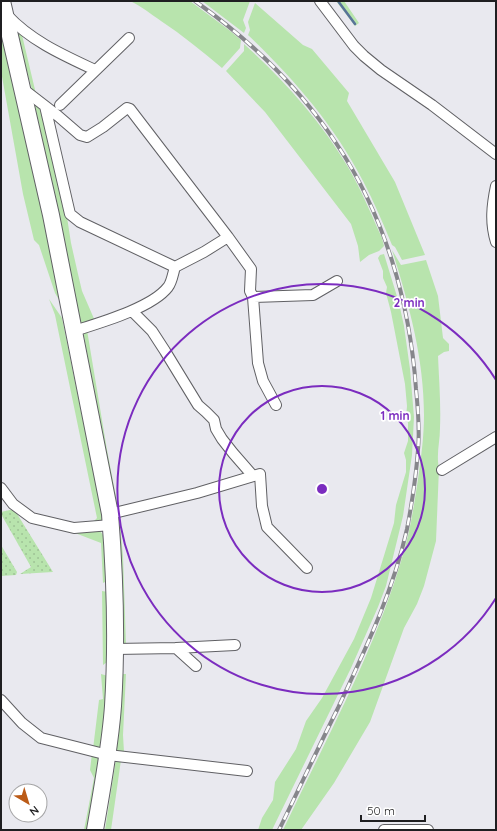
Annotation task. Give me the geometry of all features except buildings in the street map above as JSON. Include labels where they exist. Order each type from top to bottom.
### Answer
[{"type":"main road","points":[[4,7],[51,215],[110,519],[113,555],[115,649],[113,706],[108,755],[95,830]]},
{"type":"street","points":[[320,1],[330,12],[354,46],[364,56],[496,154]]},
{"type":"street","points":[[4,7],[27,34],[46,46],[96,70]]},
{"type":"street","points":[[60,105],[129,38]]},
{"type":"street","points":[[23,89],[80,135],[87,137],[103,127],[127,108],[130,109],[228,237],[250,269],[250,291],[253,297],[258,363],[263,382],[276,405]]},
{"type":"street","points":[[45,106],[70,214],[80,222],[175,267]]},
{"type":"street","points":[[496,186],[493,199],[492,224],[496,242]]},
{"type":"street","points":[[74,331],[132,311],[157,297],[169,287],[175,267],[204,252],[228,237]]},
{"type":"street","points":[[253,297],[313,295],[337,281]]},
{"type":"street","points":[[132,311],[152,331],[166,350],[198,405],[214,420],[216,429],[222,439],[253,476]]},
{"type":"street","points":[[442,470],[496,437]]},
{"type":"street","points":[[1,488],[14,504],[32,518],[74,528],[110,519],[260,474],[262,506],[267,527],[306,568]]},
{"type":"street","points":[[115,649],[235,645]]},
{"type":"street","points":[[176,648],[196,666]]},
{"type":"street","points":[[1,700],[22,724],[41,738],[108,755],[247,771]]},
{"type":"street","points":[[384,830],[428,830]]},
{"type":"green space","points":[[130,1],[190,1],[241,40],[240,48],[222,68],[177,32]]},
{"type":"green space","points":[[202,1],[250,1],[243,20],[246,28],[244,33]]},
{"type":"green space","points":[[336,1],[344,1],[359,23],[355,26]]},
{"type":"green space","points":[[255,3],[303,45],[312,49],[349,93],[347,101],[395,182],[425,255],[402,260],[395,247],[392,245],[352,160],[326,122],[297,85],[248,35],[250,30],[248,22]]},
{"type":"green space","points":[[1,22],[62,305],[55,293],[39,245],[34,240],[23,194],[1,71]]},
{"type":"green space","points":[[15,29],[22,35],[36,94],[33,93]]},
{"type":"green space","points":[[244,44],[287,86],[326,133],[348,167],[366,202],[382,238],[384,246],[379,251],[369,255],[360,262],[358,246],[351,224],[265,112],[226,71],[244,51]]},
{"type":"green space","points":[[34,102],[43,108],[82,291],[95,321],[80,327],[66,248]]},
{"type":"green space","points":[[392,250],[401,265],[426,260],[438,296],[443,338],[449,344],[449,351],[438,356],[440,433],[438,453],[439,468],[436,541],[424,586],[417,604],[404,628],[370,722],[334,783],[301,830],[283,830],[348,696],[378,628],[402,558],[412,519],[423,439],[423,394],[418,352],[410,311]]},
{"type":"green space","points":[[384,254],[399,303],[404,326],[410,369],[414,417],[412,455],[403,516],[386,586],[351,668],[272,830],[258,830],[262,818],[273,800],[275,782],[296,749],[306,721],[322,698],[354,639],[371,598],[394,523],[396,505],[406,472],[406,460],[404,453],[408,441],[408,423],[406,417],[407,406],[405,384],[386,293],[387,287],[378,258],[380,255]]},
{"type":"green space","points":[[49,299],[62,318],[103,520],[99,523],[73,525],[72,523],[94,521],[97,518],[55,315]]},
{"type":"green space","points":[[87,330],[118,507],[115,507],[83,331]]},
{"type":"green space","points":[[14,509],[53,572],[20,574],[31,567],[1,514],[1,512]]},
{"type":"green space","points":[[116,514],[119,514],[123,556],[126,645],[122,646]]},
{"type":"green space","points":[[90,530],[100,531],[103,535],[107,581],[103,583],[101,543],[75,533]]},
{"type":"green space","points":[[1,545],[17,572],[16,575],[1,576]]},
{"type":"green space","points":[[102,591],[108,592],[110,660],[103,665]]},
{"type":"green space","points":[[101,674],[108,676],[107,704],[101,751],[93,749],[99,700],[103,699]]},
{"type":"green space","points":[[121,674],[126,674],[123,735],[124,752],[116,751]]},
{"type":"green space","points":[[92,753],[100,755],[88,830],[84,830],[94,778],[90,770]]},
{"type":"green space","points":[[116,759],[121,760],[111,830],[105,830]]},
{"type":"waterway","points":[[338,1],[355,24]]},
{"type":"railway","points":[[195,1],[254,48],[290,84],[322,122],[336,143],[353,171],[381,230],[401,293],[413,357],[419,442],[412,499],[407,529],[401,552],[386,598],[368,642],[279,830]]}]
